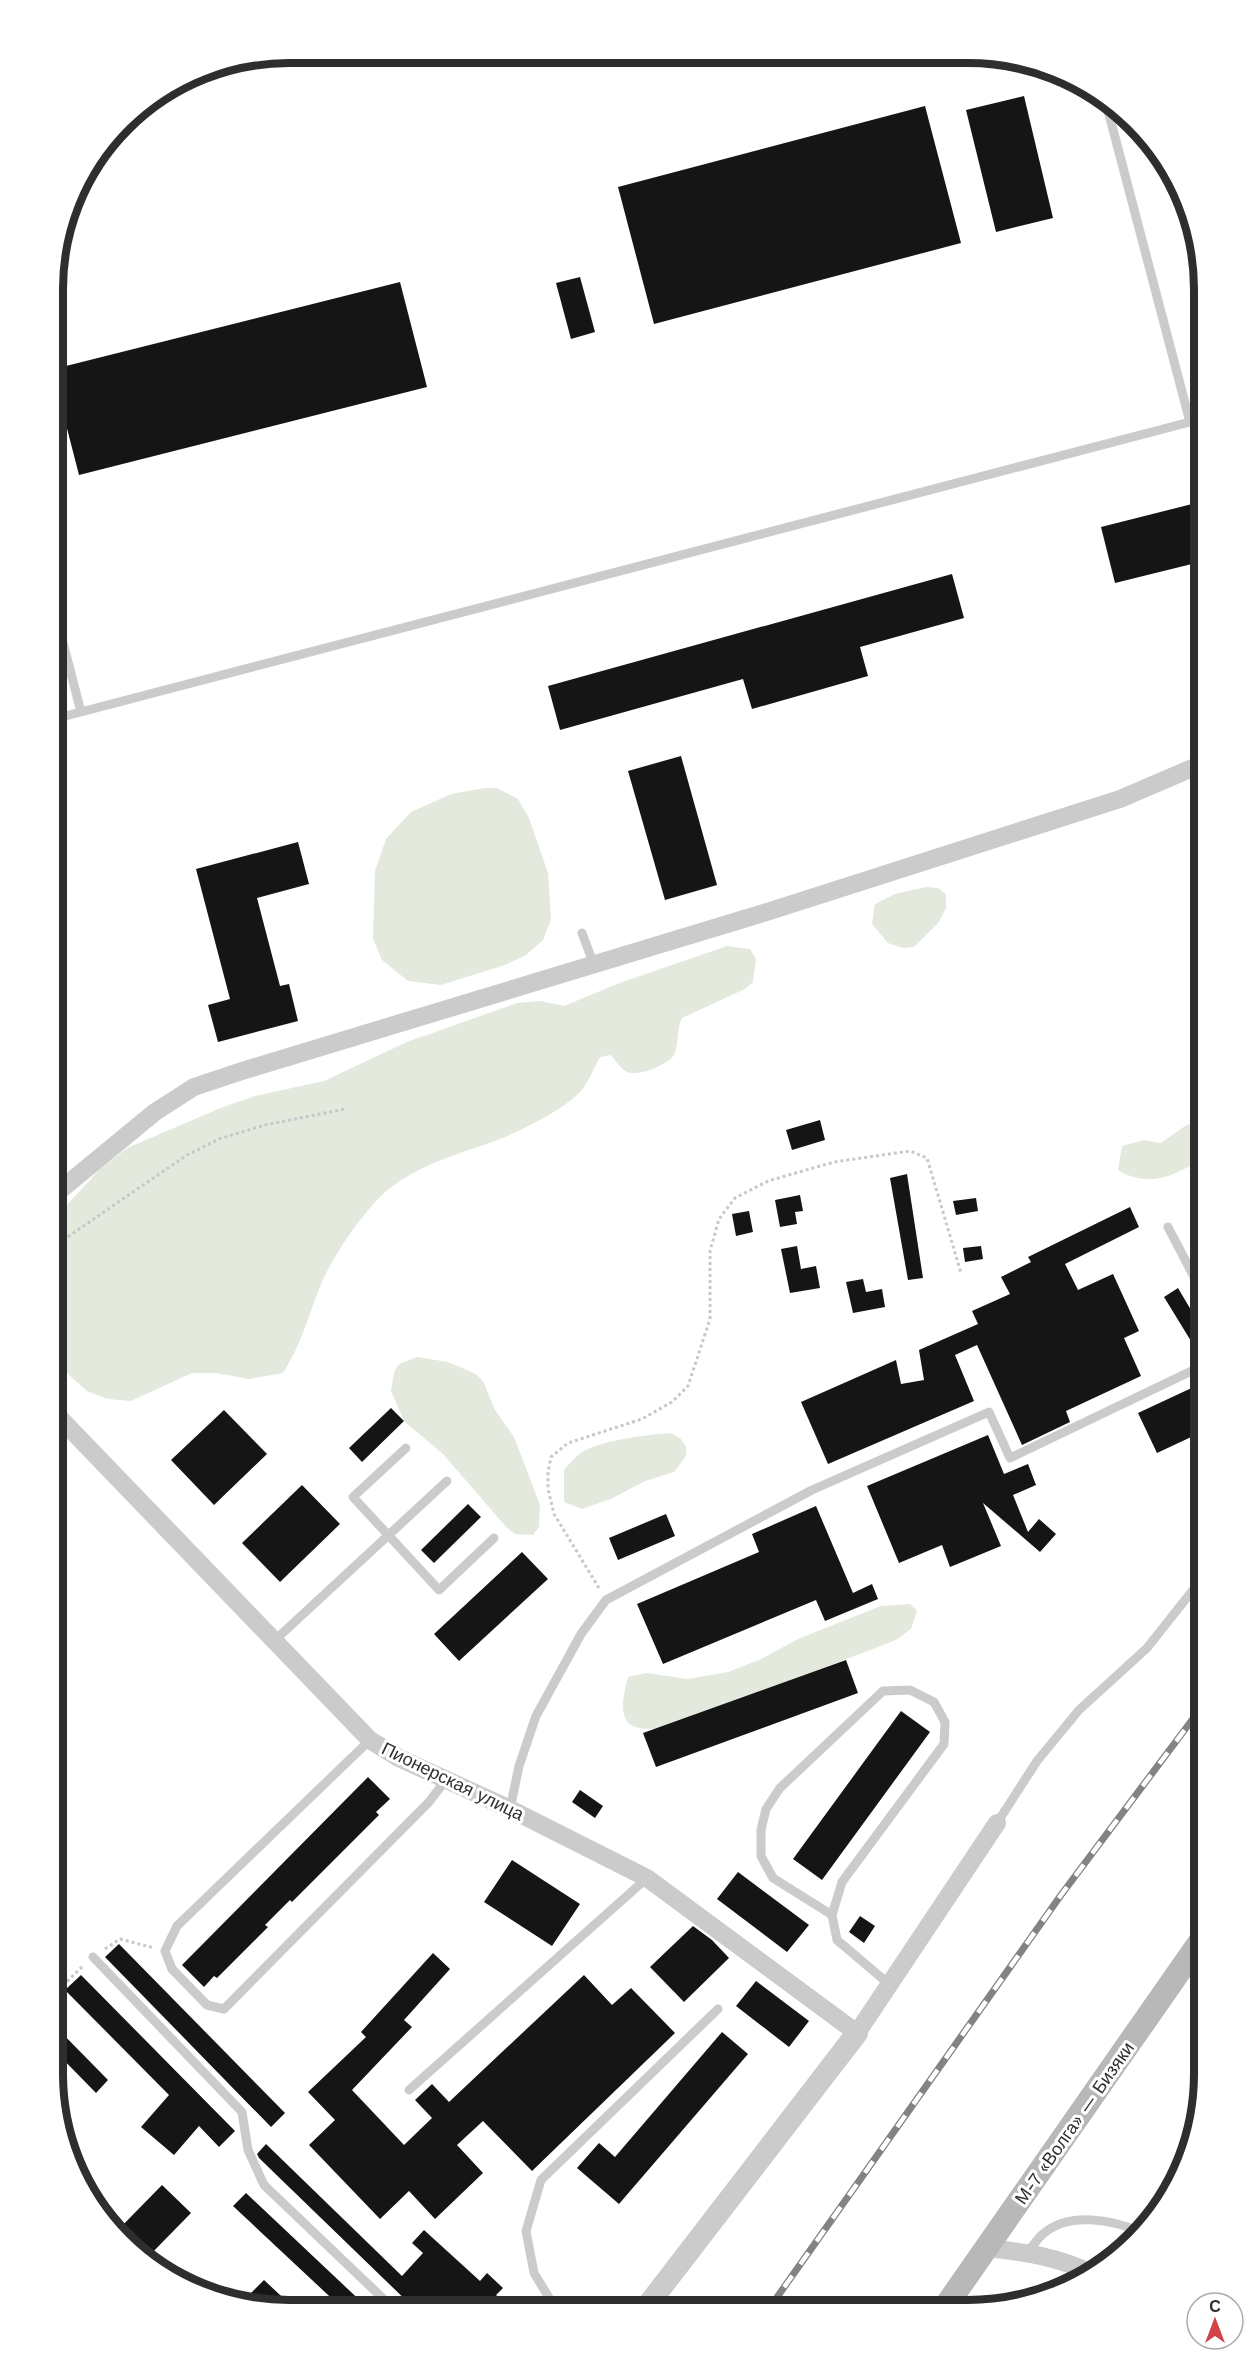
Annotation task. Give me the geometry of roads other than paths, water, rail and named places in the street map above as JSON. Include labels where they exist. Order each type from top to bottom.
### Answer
[{"type":"main road","name":"М-7 «Волга» — Бизяки","points":[[950,2300],[1194,1950]]},
{"type":"street","points":[[63,1188],[155,1112],[194,1087],[770,911],[1120,799],[1194,767]]},
{"type":"street","name":"Пионерская улица","points":[[63,1421],[370,1740],[399,1758],[510,1809],[647,1878],[857,2033]]},
{"type":"street","points":[[652,2300],[857,2033],[997,1823]]},
{"type":"street","points":[[987,2248],[1028,2252],[1071,2263],[1083,2269]]},
{"type":"lane","points":[[63,717],[1190,422],[1108,112]]},
{"type":"lane","points":[[63,643],[81,712]]},
{"type":"lane","points":[[582,933],[594,965]]},
{"type":"lane","points":[[1168,1227],[1194,1277]]},
{"type":"lane","points":[[510,1809],[519,1766],[536,1716],[581,1634],[606,1600],[812,1490],[989,1412],[1010,1458],[1194,1370]]},
{"type":"lane","points":[[406,1448],[353,1497],[439,1590],[494,1538]]},
{"type":"lane","points":[[274,1641],[447,1481]]},
{"type":"lane","points":[[997,1823],[1037,1761],[1079,1710],[1147,1648],[1194,1589]]},
{"type":"lane","points":[[832,1915],[772,1878],[761,1856],[761,1830],[766,1809],[780,1788],[883,1691],[910,1690],[934,1702],[945,1722],[944,1744],[842,1882],[832,1915],[837,1940],[890,1985]]},
{"type":"lane","points":[[370,1740],[177,1926],[165,1951],[172,1969],[207,2005],[224,2008],[429,1802],[445,1780]]},
{"type":"lane","points":[[409,2090],[647,1878]]},
{"type":"lane","points":[[93,1958],[242,2112],[248,2150],[264,2185],[385,2300]]},
{"type":"lane","points":[[550,2300],[534,2273],[526,2231],[541,2180],[718,2010]]},
{"type":"lane","points":[[1028,2252],[1044,2233],[1066,2223],[1089,2218],[1121,2223],[1133,2228]]},
{"type":"railway","points":[[775,2300],[1061,1895],[1194,1717]]}]
